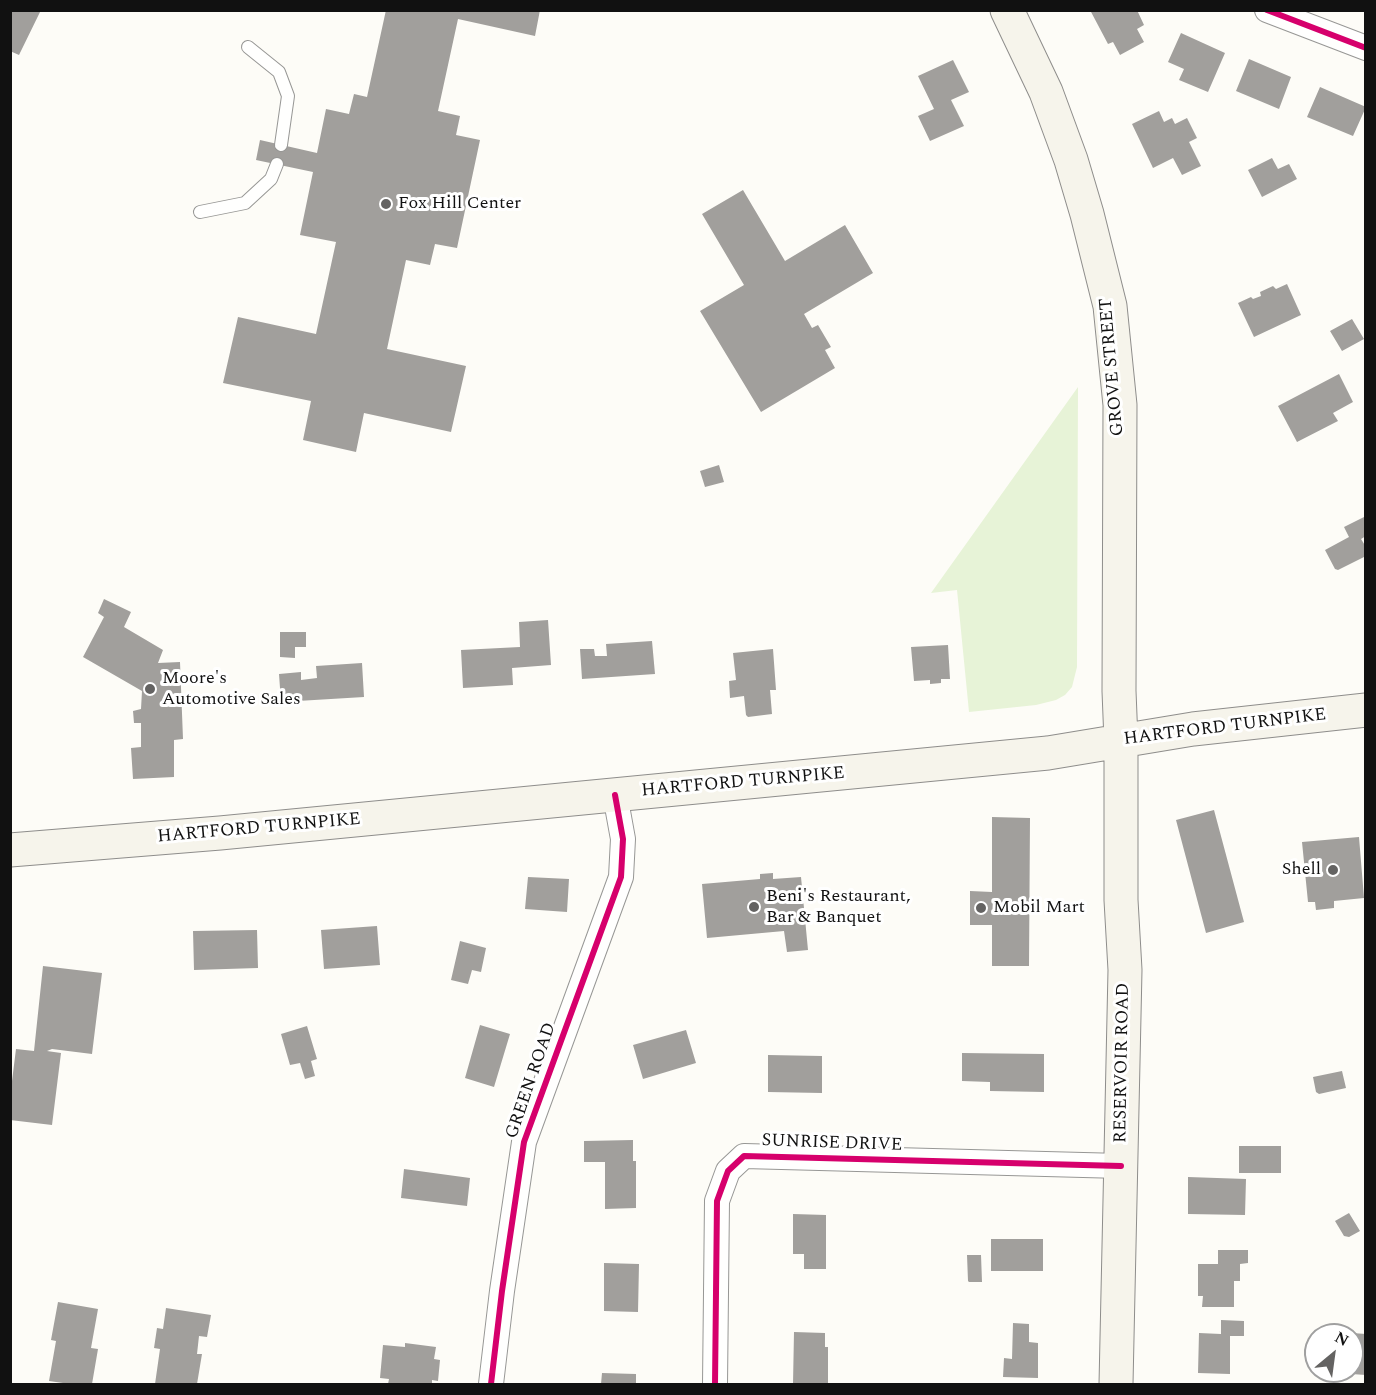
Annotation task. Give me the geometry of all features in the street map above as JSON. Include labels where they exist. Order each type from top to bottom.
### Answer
[{"type":"main road","name":"GROVE STREET","points":[[1007,10],[1046,92],[1071,160],[1110,306],[1120,405],[1119,691],[1121,741]]},
{"type":"main road","name":"HARTFORD TURNPIKE","points":[[10,850],[211,834],[1048,753],[1193,729],[1365,710]]},
{"type":"main road","name":"RESERVOIR ROAD","points":[[1116,1384],[1125,970],[1121,900],[1121,741]]},
{"type":"street","points":[[1267,10],[1365,48]]},
{"type":"street","name":"GREEN ROAD","points":[[491,1384],[524,1142],[621,877],[623,839],[615,795]]},
{"type":"street","name":"SUNRISE DRIVE","points":[[715,1384],[717,1201],[728,1171],[744,1156],[1121,1166]]},
{"type":"lane","points":[[248,48],[279,72],[288,96],[281,145]]},
{"type":"lane","points":[[200,212],[245,203],[271,179],[277,164]]},
{"type":"green space","points":[[1078,387],[1077,667],[1072,687],[1056,700],[1036,705],[969,712],[957,590],[931,593]]},
{"type":"building","points":[[10,10],[41,10],[19,55],[10,51]]},
{"type":"building","name":"Fox Hill Center","points":[[386,10],[540,10],[535,36],[458,19],[438,111],[460,116],[456,135],[480,140],[457,248],[435,244],[430,265],[406,260],[387,349],[466,366],[451,432],[364,413],[356,452],[303,440],[311,401],[223,383],[238,317],[316,334],[336,242],[300,235],[313,172],[256,160],[260,140],[317,153],[326,109],[349,114],[354,94],[367,97]]},
{"type":"building","points":[[1090,10],[1137,10],[1144,25],[1137,29],[1144,42],[1120,55],[1113,42],[1108,44]]},
{"type":"building","points":[[1181,33],[1225,53],[1208,92],[1179,80],[1184,69],[1168,62]]},
{"type":"building","points":[[1249,59],[1291,77],[1279,109],[1236,91]]},
{"type":"building","points":[[953,60],[969,92],[951,100],[964,126],[930,141],[918,116],[934,109],[918,76]]},
{"type":"building","points":[[1320,87],[1366,107],[1353,136],[1307,117]]},
{"type":"building","points":[[1159,111],[1164,122],[1172,118],[1175,124],[1187,118],[1197,138],[1189,142],[1201,166],[1182,175],[1173,158],[1153,168],[1132,124]]},
{"type":"building","points":[[1272,158],[1278,169],[1289,164],[1297,179],[1262,197],[1248,170]]},
{"type":"building","points":[[743,190],[785,261],[845,225],[873,273],[804,314],[812,328],[818,325],[831,347],[825,350],[835,368],[761,412],[700,311],[744,285],[702,214]]},
{"type":"building","points":[[1287,284],[1301,315],[1254,337],[1238,303],[1251,297],[1253,299],[1261,296],[1260,292],[1273,286],[1276,289]]},
{"type":"building","points":[[1352,319],[1364,339],[1342,351],[1330,331]]},
{"type":"building","points":[[1339,374],[1353,402],[1333,413],[1338,421],[1297,442],[1278,406]]},
{"type":"building","points":[[719,465],[724,482],[705,487],[700,471]]},
{"type":"building","points":[[1366,516],[1366,536],[1361,539],[1366,547],[1366,556],[1338,570],[1335,569],[1325,550],[1349,537],[1344,527]]},
{"type":"building","points":[[104,599],[131,612],[124,627],[163,650],[158,663],[180,662],[183,739],[174,740],[174,777],[133,779],[131,748],[141,747],[141,723],[134,723],[133,711],[141,709],[142,691],[83,657],[104,617],[98,613]]},
{"type":"building","points":[[548,620],[551,665],[512,668],[513,685],[463,688],[461,650],[520,647],[519,622]]},
{"type":"building","points":[[280,632],[306,632],[306,647],[295,647],[295,658],[280,657]]},
{"type":"building","points":[[652,641],[655,674],[582,679],[580,649],[594,649],[595,656],[607,656],[606,644]]},
{"type":"building","points":[[948,645],[950,679],[941,679],[941,683],[930,684],[930,680],[914,681],[911,647]]},
{"type":"building","points":[[773,649],[776,690],[770,690],[772,714],[748,717],[744,696],[730,698],[729,681],[736,680],[733,653]]},
{"type":"building","points":[[362,663],[364,697],[281,702],[279,674],[301,672],[301,680],[317,678],[316,666]]},
{"type":"building","name":"Shell","points":[[1214,810],[1244,922],[1206,933],[1176,820]]},
{"type":"building","points":[[992,817],[1030,818],[1029,966],[992,966],[992,925],[970,925],[970,891],[992,892]]},
{"type":"building","name":"Shell","points":[[1359,837],[1364,898],[1334,901],[1334,908],[1316,910],[1315,902],[1308,902],[1302,842]]},
{"type":"building","name":"Beni's Restaurant, Bar & Banquet","points":[[773,873],[773,879],[801,877],[808,950],[787,952],[784,931],[707,938],[702,884],[760,879],[760,874]]},
{"type":"building","points":[[528,877],[569,879],[567,912],[525,909]]},
{"type":"building","points":[[377,926],[380,965],[324,969],[321,930]]},
{"type":"building","points":[[257,930],[258,968],[194,970],[193,931]]},
{"type":"building","points":[[460,941],[486,948],[481,972],[472,970],[468,984],[451,980]]},
{"type":"building","points":[[43,966],[102,973],[92,1054],[52,1049],[47,1051],[61,1053],[52,1125],[10,1120],[10,1097],[16,1049],[34,1051]]},
{"type":"building","points":[[480,1025],[510,1034],[494,1087],[465,1078]]},
{"type":"building","points":[[307,1026],[317,1059],[311,1061],[315,1076],[305,1079],[300,1063],[290,1065],[281,1034]]},
{"type":"building","points":[[686,1030],[696,1063],[643,1079],[633,1045]]},
{"type":"building","points":[[962,1053],[1044,1054],[1044,1092],[990,1091],[990,1082],[962,1081]]},
{"type":"building","points":[[768,1055],[822,1056],[822,1093],[768,1092]]},
{"type":"building","points":[[1342,1071],[1346,1088],[1319,1094],[1316,1092],[1313,1077]]},
{"type":"building","points":[[633,1140],[633,1161],[636,1161],[636,1208],[605,1209],[605,1162],[584,1162],[584,1141]]},
{"type":"building","points":[[1239,1146],[1281,1146],[1281,1173],[1239,1173]]},
{"type":"building","points":[[404,1169],[470,1178],[467,1206],[401,1198]]},
{"type":"building","points":[[1188,1177],[1246,1179],[1245,1215],[1188,1214]]},
{"type":"building","points":[[1349,1213],[1360,1231],[1349,1237],[1344,1236],[1335,1221]]},
{"type":"building","points":[[793,1214],[826,1215],[826,1269],[804,1269],[804,1254],[793,1254]]},
{"type":"building","points":[[991,1239],[1043,1239],[1043,1271],[991,1271]]},
{"type":"building","points":[[1218,1250],[1248,1250],[1248,1263],[1240,1264],[1240,1281],[1234,1281],[1234,1307],[1202,1307],[1203,1296],[1198,1296],[1198,1264],[1218,1264]]},
{"type":"building","points":[[967,1255],[981,1255],[982,1282],[968,1281]]},
{"type":"building","points":[[604,1263],[639,1264],[638,1312],[604,1311]]},
{"type":"building","points":[[58,1302],[98,1309],[91,1348],[98,1349],[92,1384],[49,1381],[56,1341],[51,1340]]},
{"type":"building","points":[[166,1308],[211,1315],[207,1337],[199,1336],[197,1354],[202,1354],[197,1384],[155,1384],[160,1349],[154,1348],[157,1328],[163,1329]]},
{"type":"building","points":[[1221,1320],[1244,1321],[1244,1336],[1230,1336],[1230,1374],[1198,1373],[1199,1333],[1221,1334]]},
{"type":"building","points":[[1013,1323],[1029,1324],[1029,1342],[1038,1343],[1038,1378],[1003,1377],[1004,1358],[1012,1359]]},
{"type":"building","points":[[794,1332],[825,1333],[825,1347],[828,1347],[828,1384],[793,1384]]},
{"type":"building","points":[[1364,1334],[1366,1334],[1366,1375],[1364,1375]]},
{"type":"building","points":[[405,1343],[436,1347],[434,1359],[440,1360],[438,1381],[432,1380],[432,1384],[388,1384],[389,1379],[380,1378],[383,1345],[405,1347]]},
{"type":"building","points":[[602,1373],[636,1374],[636,1384],[601,1384]]},
{"type":"cycle path","points":[[1267,10],[1366,48]]},
{"type":"cycle path","points":[[491,1384],[524,1142],[621,877],[623,839],[615,795]]},
{"type":"cycle path","points":[[715,1384],[717,1201],[728,1171],[744,1156],[1121,1166]]},
{"type":"place","name":"Fox Hill Center","points":[[386,204]]},
{"type":"place","name":"Moore's Automotive Sales","points":[[150,689]]},
{"type":"place","name":"Shell","points":[[1333,870]]},
{"type":"place","name":"Beni's Restaurant, Bar & Banquet","points":[[754,907]]},
{"type":"place","name":"Mobil Mart","points":[[981,908]]}]
